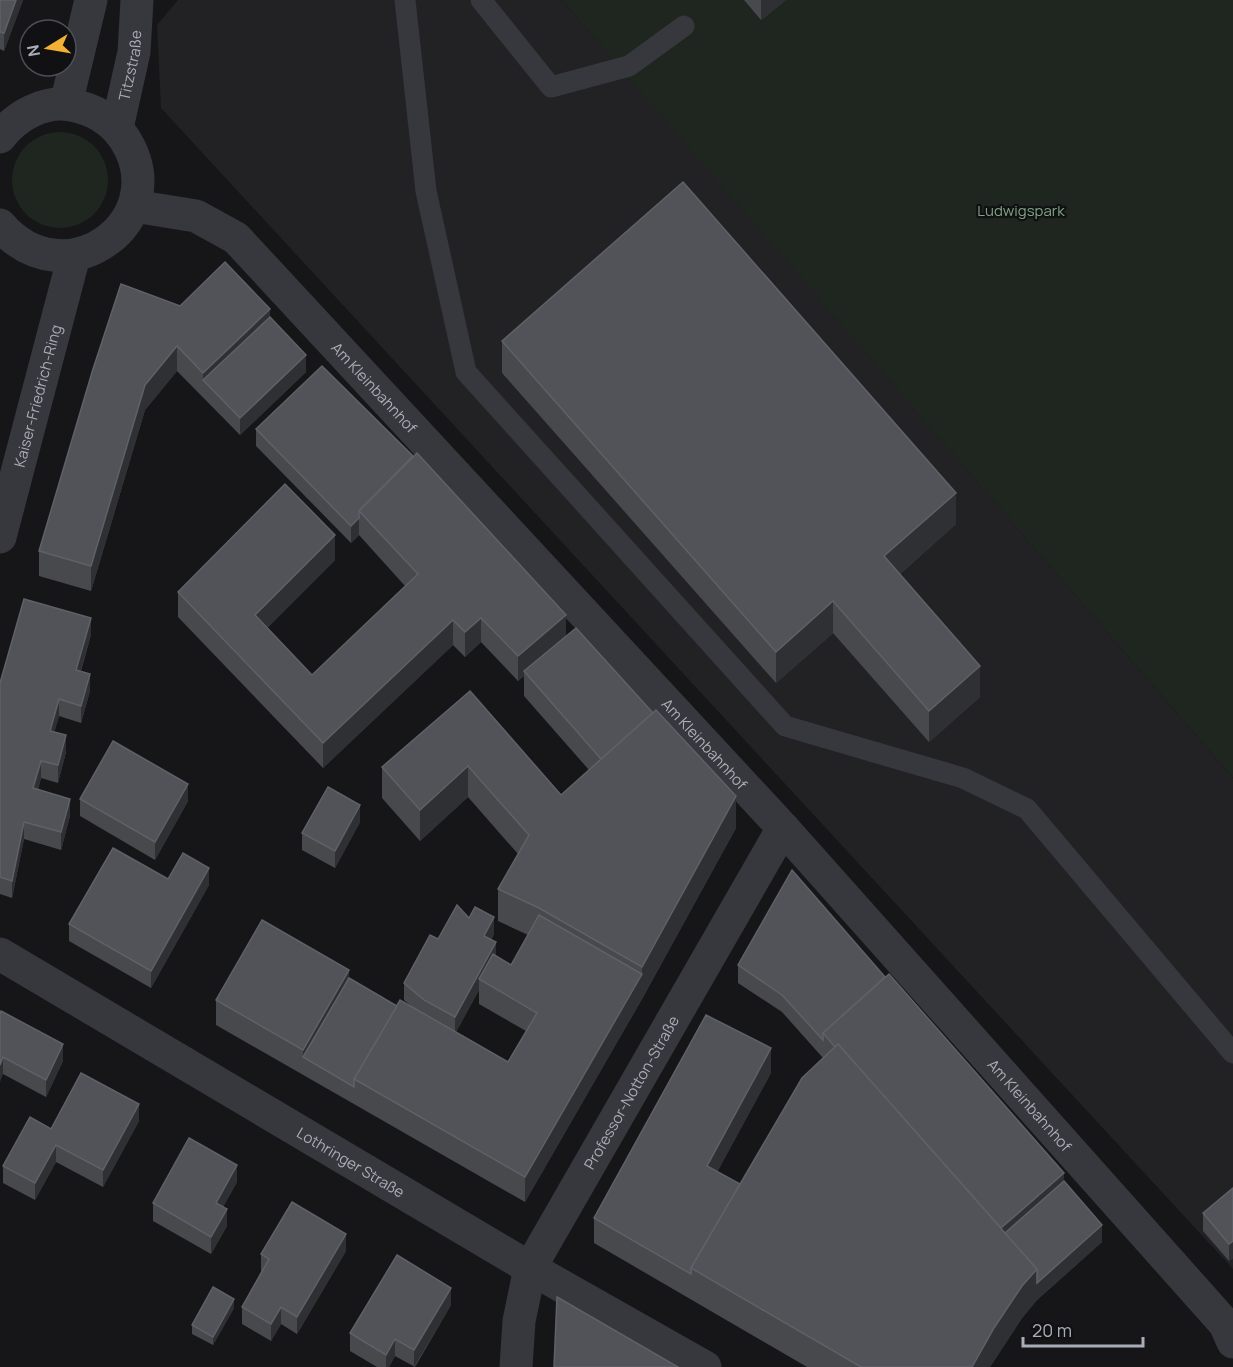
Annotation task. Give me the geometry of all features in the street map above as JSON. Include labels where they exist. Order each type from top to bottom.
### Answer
[{"type":"street","points":[[66,104],[91,0]]},
{"type":"street","name":"Titzstraße","points":[[117,128],[134,52],[137,0]]},
{"type":"street","points":[[0,226],[15,240],[33,251],[53,256],[74,256],[100,247],[121,229],[134,206],[138,179],[133,151],[117,128],[103,116],[85,108],[66,104],[40,107],[18,118],[2,130]]},
{"type":"street","name":"Am Kleinbahnhof","points":[[134,206],[196,216],[236,238],[783,828],[1225,1324],[1233,1342]]},
{"type":"street","name":"Kaiser-Friedrich-Ring","points":[[0,537],[74,256]]},
{"type":"street","name":"Professor-Notton-Straße","points":[[516,1367],[519,1321],[530,1268],[783,828]]},
{"type":"street","name":"Lothringer Straße","points":[[0,954],[530,1268],[705,1367]]},
{"type":"lane","points":[[405,0],[426,190],[466,372],[785,726],[963,778],[1027,809],[1233,1053]]},
{"type":"lane","points":[[481,0],[551,87],[629,66],[684,27]]},
{"type":"shaded area","points":[[178,0],[562,0],[1233,778],[1233,1269],[161,108],[157,25]]},
{"type":"green space","name":"Ludwigspark","points":[[562,0],[1233,0],[1233,778],[644,96]]},
{"type":"green space","points":[[60,132],[78,135],[94,146],[105,162],[108,180],[105,198],[94,214],[78,225],[60,228],[42,225],[26,214],[15,198],[12,180],[15,162],[26,146],[42,135]]},
{"type":"building","points":[[0,0],[16,0],[4,33],[0,32]]},
{"type":"building","points":[[683,182],[956,493],[884,556],[980,666],[929,711],[833,601],[776,652],[502,341]]},
{"type":"building","points":[[225,262],[270,309],[203,373],[177,346],[145,385],[91,566],[39,551],[93,369],[121,284],[180,306]]},
{"type":"building","points":[[270,317],[306,355],[240,418],[203,380]]},
{"type":"building","points":[[322,366],[413,456],[359,511],[359,518],[351,526],[256,429]]},
{"type":"building","points":[[417,453],[566,615],[518,656],[481,618],[465,632],[453,620],[323,743],[178,592],[285,484],[335,535],[255,615],[312,675],[418,574],[359,511]]},
{"type":"building","points":[[24,599],[91,618],[76,670],[90,674],[81,706],[59,699],[50,731],[66,735],[58,765],[41,761],[33,788],[70,799],[61,832],[24,822],[12,881],[0,877],[0,683]]},
{"type":"building","points":[[576,628],[653,713],[601,759],[524,671]]},
{"type":"building","points":[[470,691],[561,795],[656,710],[736,796],[642,967],[539,908],[498,889],[529,835],[468,766],[420,810],[382,767]]},
{"type":"building","points":[[113,741],[188,784],[155,842],[80,799]]},
{"type":"building","points":[[328,787],[360,805],[335,851],[302,833]]},
{"type":"building","points":[[113,848],[168,879],[183,853],[209,868],[151,971],[69,924]]},
{"type":"building","points":[[792,870],[885,977],[823,1033],[823,1040],[782,995],[738,965]]},
{"type":"building","points":[[457,905],[469,918],[475,907],[494,917],[484,936],[496,942],[455,1017],[424,1000],[404,983],[430,935],[438,939]]},
{"type":"building","points":[[539,915],[642,974],[525,1177],[354,1079],[400,1000],[508,1062],[537,1013],[479,979],[493,954],[511,965]]},
{"type":"building","points":[[262,920],[349,970],[303,1050],[216,1000]]},
{"type":"building","points":[[889,974],[1064,1173],[1001,1228],[838,1044],[835,1047],[823,1033]]},
{"type":"building","points":[[349,978],[397,1006],[354,1079],[354,1087],[303,1057]]},
{"type":"building","points":[[1,1011],[63,1044],[46,1080],[3,1057],[0,1065]]},
{"type":"building","points":[[706,1015],[771,1048],[707,1166],[740,1184],[691,1268],[691,1274],[594,1218]]},
{"type":"building","points":[[838,1044],[1037,1269],[1022,1286],[994,1328],[972,1367],[861,1367],[691,1268],[802,1078]]},
{"type":"building","points":[[81,1073],[139,1104],[103,1170],[56,1145],[35,1183],[3,1166],[30,1117],[51,1129]]},
{"type":"building","points":[[189,1138],[237,1165],[216,1203],[227,1209],[211,1237],[153,1203]]},
{"type":"building","points":[[1064,1181],[1102,1225],[1037,1283],[1037,1269],[1005,1233]]},
{"type":"building","points":[[1233,1188],[1233,1241],[1229,1244],[1203,1213]]},
{"type":"building","points":[[292,1202],[346,1234],[297,1317],[281,1307],[271,1324],[242,1307],[269,1259],[261,1254]]},
{"type":"building","points":[[397,1255],[451,1288],[414,1350],[395,1339],[386,1355],[350,1333]]},
{"type":"building","points":[[213,1287],[234,1299],[213,1337],[192,1325]]},
{"type":"building","points":[[557,1297],[678,1367],[554,1367]]}]
